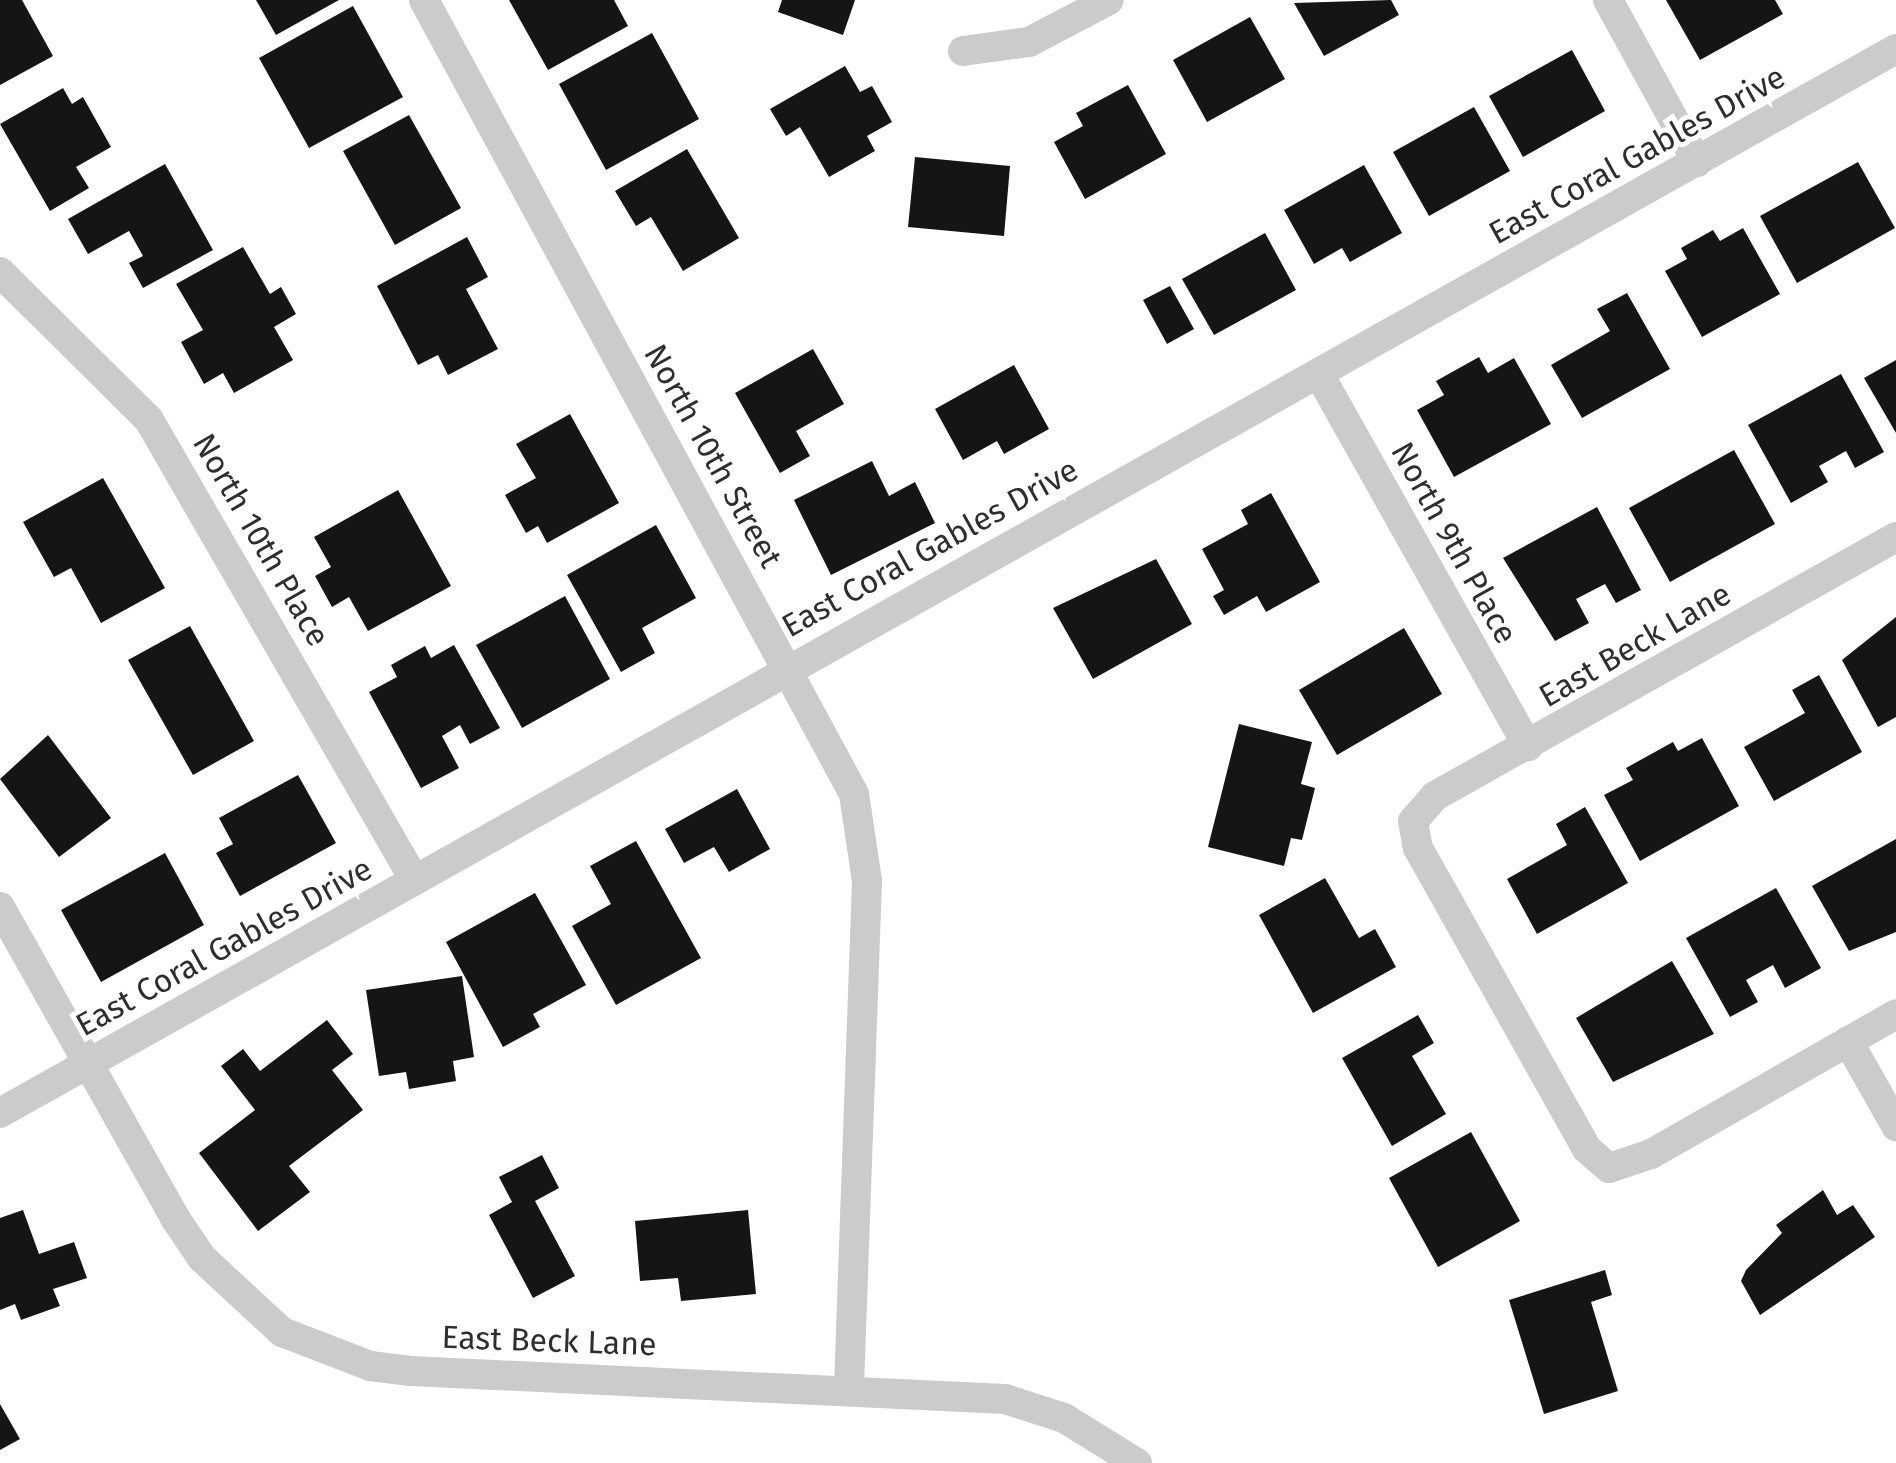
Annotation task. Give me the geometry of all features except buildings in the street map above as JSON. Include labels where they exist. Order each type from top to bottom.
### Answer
[{"type":"street","name":"North 10th Street","points":[[424,0],[789,666],[864,829],[849,1387]]},
{"type":"street","points":[[963,51],[1029,42],[1109,0]]},
{"type":"street","points":[[1608,0],[1696,162]]},
{"type":"street","name":"East Coral Gables Drive","points":[[0,1114],[789,666],[1896,49]]},
{"type":"street","name":"North 10th Place","points":[[0,272],[158,434],[414,879]]},
{"type":"street","name":"North 9th Place","points":[[1319,374],[1528,746]]},
{"type":"street","name":"East Beck Lane","points":[[1848,1041],[1609,1168],[1577,1132],[1418,848],[1414,820],[1436,796],[1896,537]]},
{"type":"street","name":"East Beck Lane","points":[[0,907],[202,1258],[282,1332],[324,1352],[411,1371],[849,1387],[1005,1398],[1064,1418],[1137,1463]]},
{"type":"street","points":[[1896,1014],[1848,1041],[1896,1126]]}]
